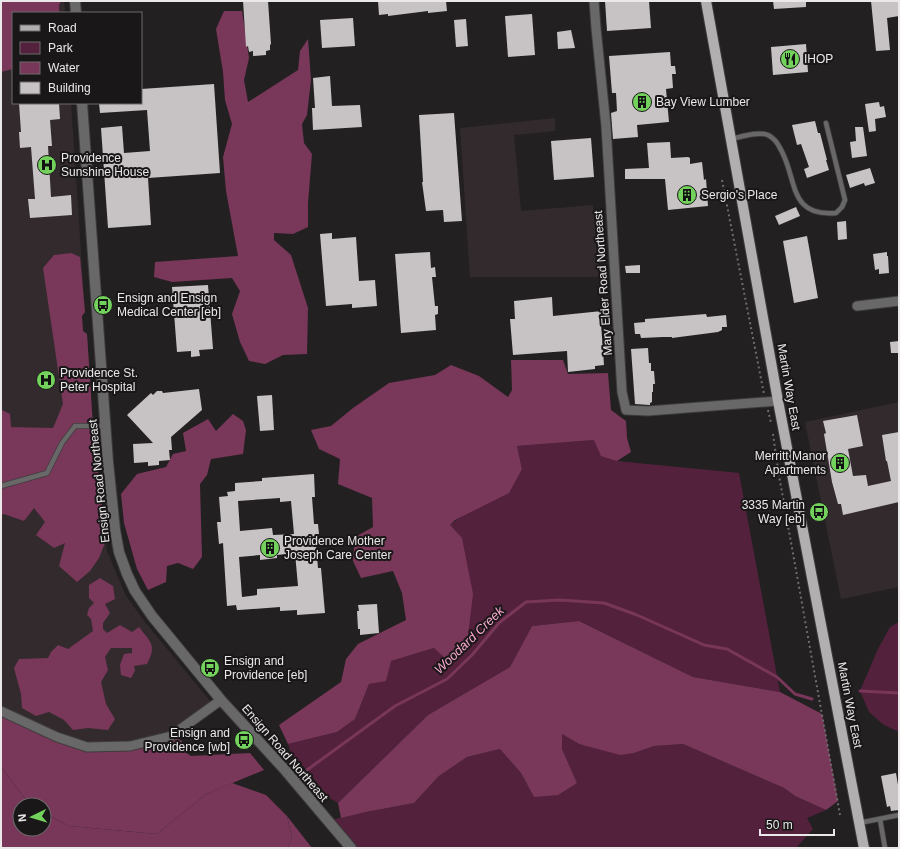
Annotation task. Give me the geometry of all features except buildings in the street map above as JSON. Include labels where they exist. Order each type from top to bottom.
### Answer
[{"type":"main road","name":"Martin Way East","points":[[706,1],[778,401],[864,848]]},
{"type":"street","points":[[75,1],[76,12]]},
{"type":"street","name":"Mary Elder Road Northeast","points":[[594,1],[606,126],[622,392],[626,410],[648,411],[778,401]]},
{"type":"street","name":"Ensign Road Northeast","points":[[82,104],[105,426],[115,530],[119,552],[135,591],[152,616],[221,700],[285,770],[351,848]]},
{"type":"street","points":[[857,306],[899,302]]},
{"type":"street","points":[[1,711],[57,737],[87,748],[130,746],[171,736],[221,700]]},
{"type":"lane","points":[[731,139],[767,134],[776,140],[787,163],[796,194],[801,203],[818,213],[836,213],[842,207],[844,200],[826,123]]},
{"type":"lane","points":[[1,486],[47,473],[62,443],[75,426],[105,426]]},
{"type":"lane","points":[[859,823],[899,815]]},
{"type":"lane","points":[[880,819],[886,848]]},
{"type":"path","points":[[722,180],[771,423]]},
{"type":"path","points":[[773,430],[778,470],[840,814]]},
{"type":"shaded area","name":"Providence St. Peter Hospital","points":[[1,1],[64,1],[65,12],[12,12],[12,104],[71,104],[85,312],[82,316],[83,331],[87,334],[93,426],[107,551],[126,596],[145,622],[214,706],[171,736],[87,747],[1,711]]},
{"type":"shaded area","points":[[1,1],[61,1],[59,5],[59,12],[12,12],[12,69],[1,72]]},
{"type":"shaded area","points":[[224,11],[242,11],[249,58],[244,80],[248,102],[298,70],[300,51],[308,39],[311,80],[307,115],[302,124],[304,143],[312,154],[308,203],[308,227],[293,234],[274,233],[274,240],[291,255],[308,308],[307,354],[283,355],[265,364],[249,361],[240,342],[232,314],[240,291],[232,278],[172,282],[154,277],[155,262],[238,256],[226,191],[223,157],[232,124],[225,100],[223,72],[216,29]]},
{"type":"shaded area","points":[[555,118],[555,131],[514,135],[521,211],[593,205],[599,277],[470,277],[460,128]]},
{"type":"shaded area","points":[[71,253],[80,257],[85,312],[82,316],[83,331],[87,334],[93,426],[106,540],[99,558],[90,571],[77,582],[59,566],[65,543],[54,548],[36,535],[45,522],[34,508],[24,521],[4,514],[1,515],[2,410],[10,414],[11,427],[53,428],[63,404],[43,268],[54,255]]},
{"type":"shaded area","points":[[511,360],[563,360],[568,374],[608,373],[611,410],[626,421],[627,438],[631,452],[617,461],[601,456],[594,440],[517,446],[522,469],[509,493],[455,520],[450,525],[462,538],[473,594],[466,652],[445,658],[434,648],[391,661],[386,681],[369,684],[355,719],[337,732],[288,744],[279,725],[341,682],[346,659],[358,644],[406,620],[402,593],[393,571],[361,578],[353,561],[355,537],[373,527],[372,498],[338,484],[340,459],[319,449],[311,430],[331,426],[353,408],[389,383],[435,375],[451,365],[479,376],[508,397],[512,390]]},
{"type":"shaded area","points":[[899,402],[899,587],[841,599],[805,422]]},
{"type":"shaded area","points":[[233,414],[243,421],[246,430],[243,454],[211,459],[207,475],[200,484],[202,557],[193,569],[178,563],[167,566],[166,582],[148,590],[137,569],[124,523],[121,494],[137,474],[166,467],[173,454],[186,451],[183,433],[208,419],[216,431]]},
{"type":"shaded area","points":[[100,578],[113,586],[115,599],[105,604],[110,613],[103,623],[103,629],[107,633],[120,625],[132,632],[139,627],[151,644],[152,652],[147,664],[134,666],[135,671],[131,678],[121,675],[120,665],[124,654],[132,653],[132,648],[111,648],[105,657],[108,670],[101,682],[106,704],[115,719],[108,730],[88,728],[73,730],[64,720],[49,712],[36,716],[22,708],[21,694],[14,668],[19,659],[48,658],[51,652],[58,645],[68,649],[93,631],[91,619],[87,615],[89,608],[94,603],[89,598],[89,585]]},
{"type":"shaded area","points":[[579,621],[693,677],[780,692],[822,714],[838,801],[826,810],[795,796],[784,788],[683,744],[654,746],[634,753],[620,755],[579,744],[562,734],[562,749],[577,783],[558,795],[534,797],[521,773],[500,749],[467,757],[439,776],[414,803],[341,818],[338,803],[428,715],[510,667],[532,626]]},
{"type":"shaded area","points":[[1,711],[87,747],[171,736],[182,741],[182,750],[191,756],[250,753],[264,770],[206,794],[157,834],[69,826],[52,817],[52,797],[24,797],[1,767]]},
{"type":"shaded area","points":[[287,816],[312,848],[288,848],[292,838]]},
{"type":"green space","points":[[594,440],[617,461],[739,473],[780,692],[693,677],[579,621],[532,626],[510,667],[428,715],[338,803],[328,797],[307,770],[292,755],[288,744],[337,732],[355,719],[369,684],[391,661],[434,648],[450,525],[522,469],[517,446]]},
{"type":"green space","points":[[899,622],[899,732],[884,725],[869,712],[860,691],[878,649],[890,627]]},
{"type":"green space","points":[[562,734],[579,744],[634,753],[654,746],[683,744],[784,788],[795,796],[826,810],[807,818],[813,829],[796,848],[356,848],[331,820],[414,803],[439,776],[467,757],[500,749],[521,773],[534,797],[577,783],[562,749]]},
{"type":"water","points":[[1,767],[24,797],[12,797],[12,837],[52,837],[52,817],[69,826],[157,834],[206,794],[232,783],[266,795],[287,816],[292,838],[288,848],[1,848]]},
{"type":"waterway","name":"Woodard Creek","points":[[307,770],[395,706],[447,679],[472,655],[499,623],[526,602],[560,600],[604,603],[637,615],[704,645],[727,649],[777,677],[795,694],[812,699]]},
{"type":"waterway","name":"Woodard Creek","points":[[860,691],[899,693]]},
{"type":"place","name":"IHOP","points":[[790,59]]},
{"type":"place","name":"Bay View Lumber","points":[[642,102]]},
{"type":"place","name":"Providence Sunshine House","points":[[47,165]]},
{"type":"place","name":"Sergio's Place","points":[[687,195]]},
{"type":"place","name":"Ensign and Ensign Medical Center [eb]","points":[[103,305]]},
{"type":"place","name":"Providence St. Peter Hospital","points":[[46,380]]},
{"type":"place","name":"Merritt Manor Apartments","points":[[840,463]]},
{"type":"place","name":"3335 Martin Way [eb]","points":[[819,512]]},
{"type":"place","name":"Providence Mother Joseph Care Center","points":[[270,548]]},
{"type":"place","name":"Ensign and Providence [eb]","points":[[210,668]]},
{"type":"place","name":"Ensign and Providence [wb]","points":[[244,740]]}]
